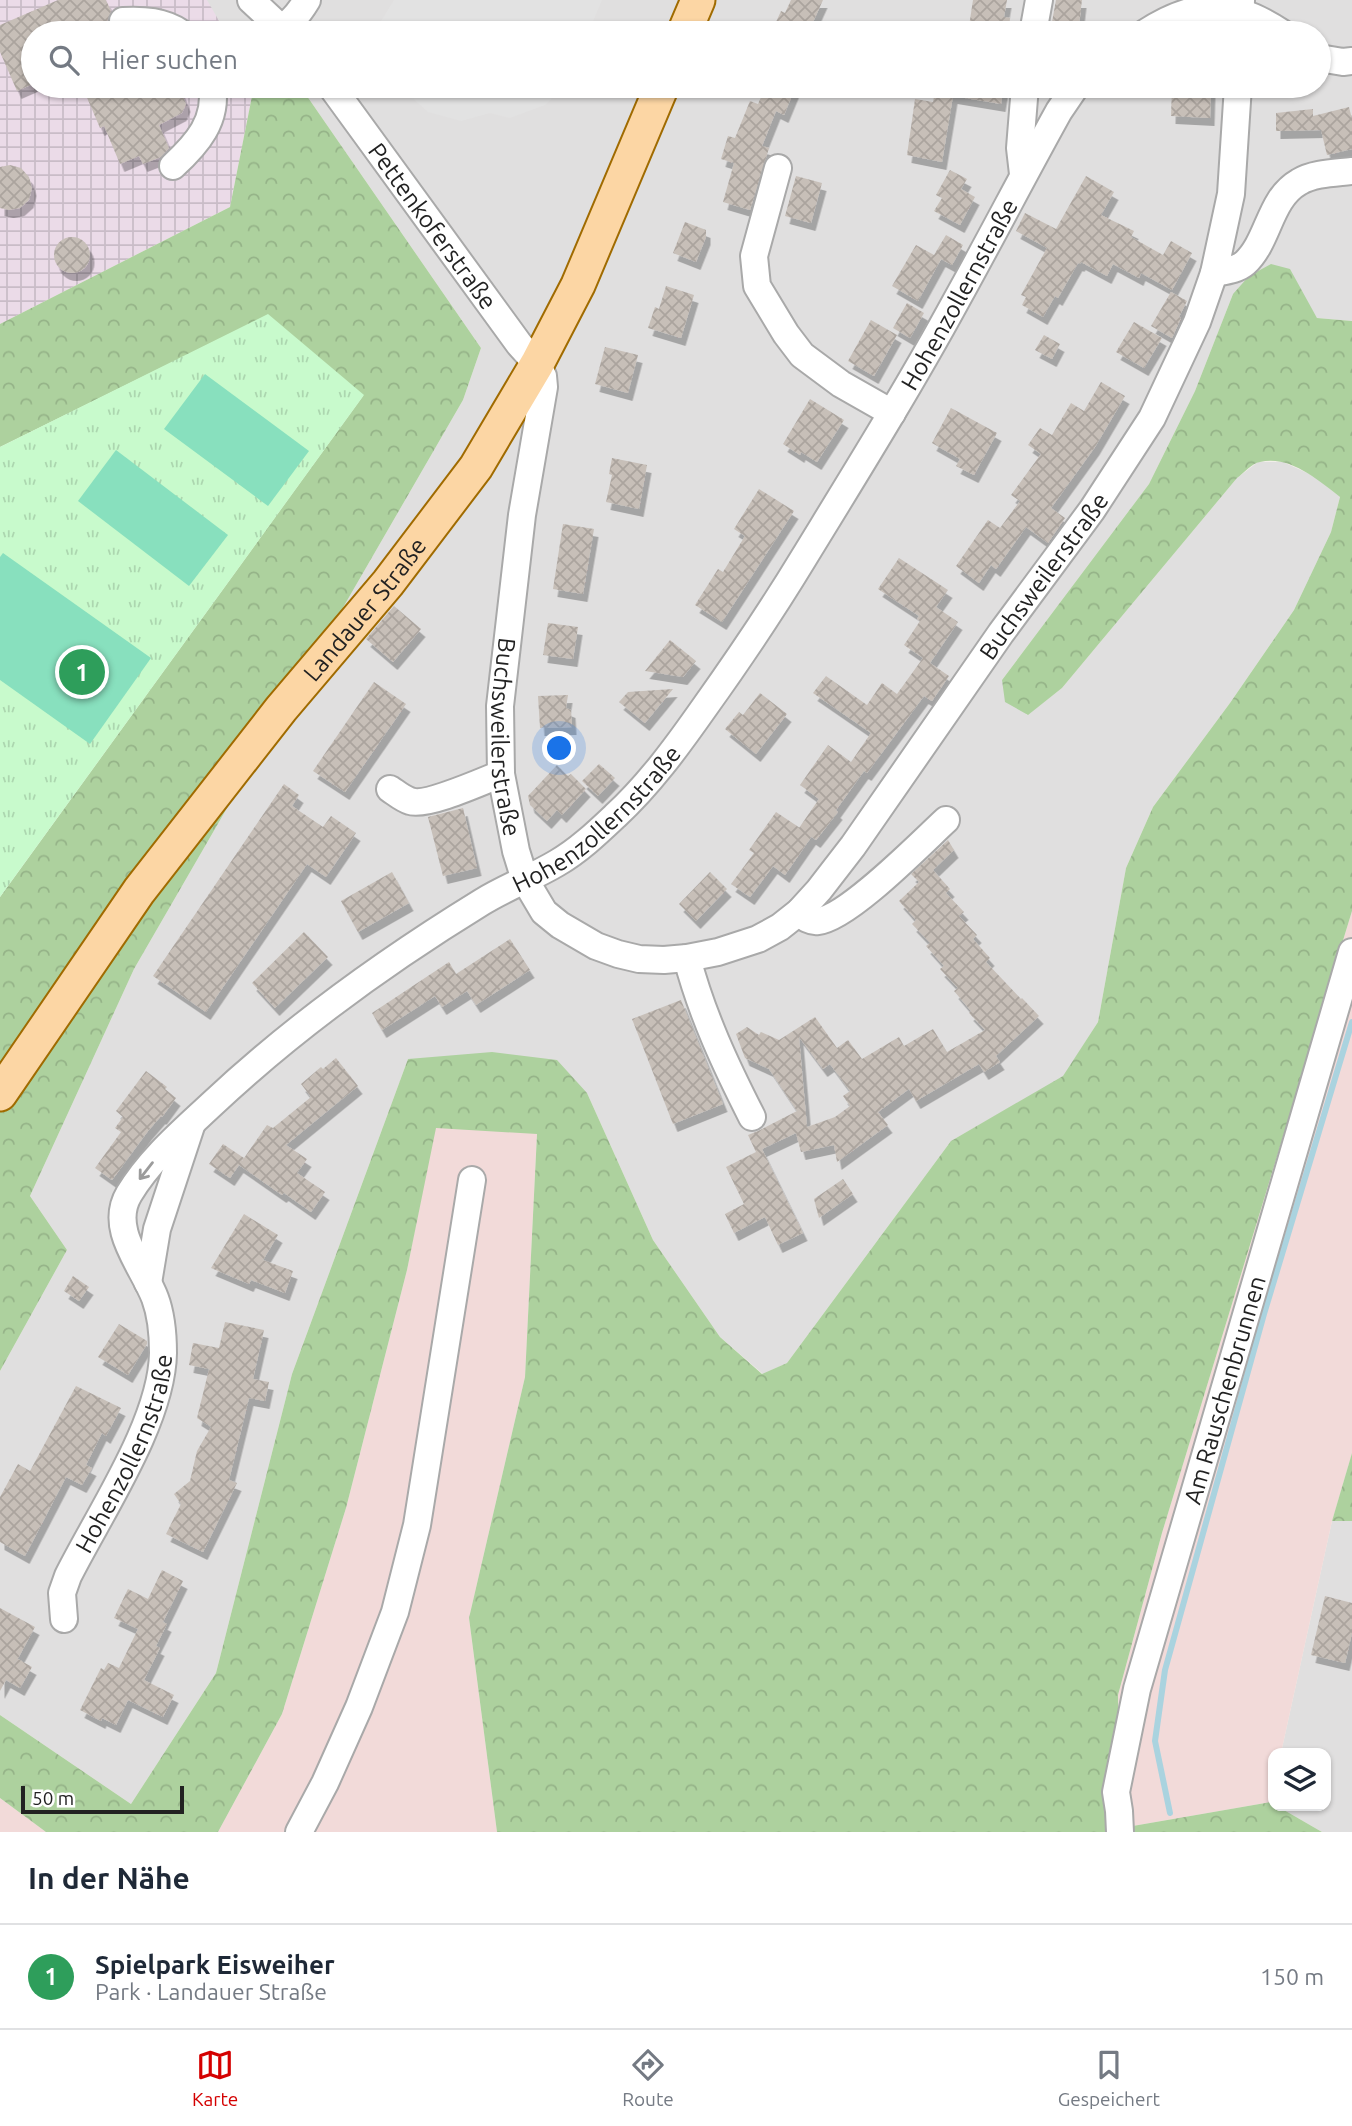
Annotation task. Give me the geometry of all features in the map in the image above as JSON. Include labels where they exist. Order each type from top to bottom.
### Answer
[{"type":"main road","points":[[689,21],[698,0]]},
{"type":"main road","name":"Landauer Straße","points":[[0,1094],[139,891],[281,709],[388,583],[476,467],[537,364],[578,285],[657,98]]},
{"type":"street","points":[[251,0],[270,21]]},
{"type":"street","points":[[292,21],[307,0]]},
{"type":"street","points":[[1035,21],[1039,0]]},
{"type":"street","points":[[1167,21],[1198,7],[1241,3],[1266,21]]},
{"type":"street","points":[[1240,21],[1241,3]]},
{"type":"street","points":[[123,20],[152,21]]},
{"type":"street","points":[[1331,60],[1352,61]]},
{"type":"street","points":[[173,166],[194,146],[209,122],[213,98]]},
{"type":"street","name":"Pettenkoferstraße","points":[[340,98],[519,344],[537,364]]},
{"type":"street","name":"Hohenzollernstraße","points":[[1023,174],[1020,148],[1024,98]]},
{"type":"street","name":"Hohenzollernstraße","points":[[64,1619],[62,1593],[68,1576],[141,1436],[161,1377],[162,1336],[157,1302],[130,1250],[122,1212],[125,1200],[157,1157],[285,1039],[354,987],[474,906],[560,862],[620,812],[662,765],[744,651],[892,413],[1068,98]]},
{"type":"street","name":"Buchsweilerstraße","points":[[537,364],[543,376],[542,409],[522,515],[500,706],[501,774],[516,851],[525,880],[544,912],[560,925],[596,946],[639,959],[687,958],[718,952],[758,939],[799,912],[853,846],[1001,633],[1092,510],[1153,418],[1187,345],[1214,273],[1231,194],[1237,98]]},
{"type":"street","name":"Hohenzollernstraße","points":[[778,168],[754,256],[757,286],[802,355],[841,384],[892,413]]},
{"type":"street","points":[[1214,273],[1244,264],[1284,196],[1296,184],[1307,178],[1352,170]]},
{"type":"street","points":[[390,789],[411,802],[419,802],[452,793],[501,774]]},
{"type":"street","points":[[799,912],[808,920],[831,918],[878,883],[946,820]]},
{"type":"street","name":"Am Rauschenbrunnen","points":[[1120,1832],[1116,1792],[1138,1689],[1352,953]]},
{"type":"street","points":[[687,958],[696,994],[714,1040],[752,1118]]},
{"type":"street","name":"Hohenzollernstraße","points":[[148,1283],[157,1229],[192,1122]]},
{"type":"street","points":[[299,1832],[325,1783],[359,1707],[395,1612],[417,1525],[472,1180]]},
{"type":"shaded area","points":[[0,0],[1352,0],[1352,321],[1317,318],[1306,300],[1233,294],[1195,391],[1149,484],[1002,680],[1027,715],[1062,688],[1237,478],[1258,462],[1283,462],[1314,476],[1340,497],[1331,532],[1294,610],[1153,807],[1126,868],[1098,1022],[1063,1077],[951,1141],[787,1363],[763,1374],[720,1337],[653,1240],[587,1093],[408,1059],[292,1374],[216,1673],[131,1804],[0,1715],[0,1371],[67,1250],[30,1196],[134,969],[463,400],[481,348],[308,98],[1331,98],[1331,21],[21,21],[21,98],[241,98],[0,324]]},
{"type":"shaded area","points":[[0,0],[207,0],[219,21],[21,21],[21,98],[252,98],[230,207],[0,324]]},
{"type":"shaded area","points":[[394,0],[602,0],[593,21],[381,21]]},
{"type":"shaded area","points":[[412,98],[552,98],[545,105],[510,118],[490,113],[461,121],[428,112]]},
{"type":"shaded area","points":[[1352,911],[1352,1453],[1332,1521],[1282,1748],[1268,1748],[1268,1803],[1127,1827],[1118,1695],[1162,1533]]},
{"type":"shaded area","points":[[435,1127],[537,1133],[525,1377],[469,1618],[497,1832],[218,1832],[282,1714],[346,1508],[407,1270]]},
{"type":"shaded area","points":[[1332,1521],[1352,1521],[1352,1832],[1322,1832],[1286,1811],[1331,1811],[1331,1748],[1282,1748]]},
{"type":"shaded area","points":[[0,1798],[46,1832],[0,1832]]},
{"type":"green space","points":[[252,98],[308,98],[481,348],[463,400],[134,969],[30,1196],[67,1250],[0,1371],[0,897],[363,396],[268,315],[0,447],[0,324],[230,207]]},
{"type":"green space","points":[[1271,264],[1290,269],[1317,318],[1352,321],[1352,911],[1162,1533],[1118,1695],[1119,1750],[1113,1832],[497,1832],[469,1618],[525,1377],[537,1134],[436,1128],[407,1270],[346,1508],[282,1714],[218,1832],[46,1832],[0,1798],[0,1715],[131,1804],[216,1673],[292,1374],[408,1059],[492,1052],[557,1060],[587,1093],[653,1240],[720,1337],[762,1374],[787,1363],[951,1141],[1063,1076],[1098,1022],[1126,868],[1153,807],[1294,610],[1331,532],[1340,497],[1293,466],[1271,461],[1254,464],[1237,478],[1062,688],[1028,715],[1005,702],[1002,680],[1149,484],[1195,391],[1233,294],[1249,276]]},
{"type":"green space","points":[[268,314],[364,395],[0,897],[0,447]]},
{"type":"green space","points":[[205,374],[309,451],[268,506],[164,429]]},
{"type":"green space","points":[[116,450],[228,535],[189,586],[78,501]]},
{"type":"green space","points":[[3,553],[151,658],[90,744],[0,680],[0,557]]},
{"type":"green space","points":[[1352,1453],[1352,1521],[1332,1521]]},
{"type":"green space","points":[[1268,1803],[1268,1811],[1286,1811],[1322,1832],[1126,1832],[1127,1827]]},
{"type":"building","points":[[58,0],[106,0],[111,11],[107,21],[21,21],[21,89],[17,91],[0,52],[0,25]]},
{"type":"building","points":[[791,0],[823,0],[813,21],[776,21],[781,11],[785,13]]},
{"type":"building","points":[[973,0],[1007,0],[1004,17],[1010,18],[1010,21],[970,21]]},
{"type":"building","points":[[1056,0],[1082,0],[1079,21],[1052,21]]},
{"type":"building","points":[[87,98],[184,98],[186,104],[182,113],[159,125],[169,148],[161,157],[143,164],[139,156],[120,164],[104,126],[100,128]]},
{"type":"building","points":[[761,98],[791,98],[784,115],[776,111],[762,146],[769,148],[750,210],[723,202],[734,163],[721,159],[728,136],[735,138],[750,101],[758,104]]},
{"type":"building","points":[[934,98],[953,98],[942,162],[907,155],[915,99],[933,102]]},
{"type":"building","points":[[965,98],[1002,98],[1001,104]]},
{"type":"building","points":[[1172,98],[1211,98],[1210,118],[1171,116]]},
{"type":"building","points":[[1349,107],[1352,119],[1352,149],[1327,155],[1321,130],[1276,131],[1276,113],[1313,109],[1313,116]]},
{"type":"building","points":[[10,165],[21,168],[29,177],[32,188],[29,200],[20,208],[9,210],[0,208],[0,167]]},
{"type":"building","points":[[950,170],[967,179],[961,189],[975,197],[960,225],[934,211],[942,198],[936,195]]},
{"type":"building","points":[[796,176],[822,183],[811,223],[785,216]]},
{"type":"building","points":[[1086,176],[1114,192],[1101,215],[1134,231],[1131,237],[1163,255],[1171,241],[1192,253],[1172,290],[1141,273],[1139,278],[1113,264],[1107,276],[1081,262],[1078,263],[1058,298],[1055,296],[1043,317],[1022,305],[1026,297],[1021,295],[1047,248],[1016,231],[1025,213],[1056,229]]},
{"type":"building","points":[[685,222],[706,230],[696,262],[673,253]]},
{"type":"building","points":[[946,235],[963,245],[952,265],[941,259],[918,301],[892,286],[916,245],[934,255]]},
{"type":"building","points":[[72,237],[85,242],[90,255],[85,268],[72,273],[59,268],[54,255],[59,242]]},
{"type":"building","points":[[666,286],[694,295],[681,338],[648,328],[655,307],[659,309]]},
{"type":"building","points":[[1171,292],[1187,301],[1172,338],[1151,326]]},
{"type":"building","points":[[907,303],[924,313],[910,338],[893,328]]},
{"type":"building","points":[[871,320],[897,335],[874,376],[848,361]]},
{"type":"building","points":[[1134,322],[1162,338],[1144,368],[1116,352]]},
{"type":"building","points":[[1044,335],[1060,344],[1052,359],[1035,350]]},
{"type":"building","points":[[605,347],[638,355],[628,393],[595,384]]},
{"type":"building","points":[[1101,382],[1125,396],[1095,447],[1051,508],[1065,518],[1048,543],[1026,527],[996,569],[991,565],[979,583],[956,566],[988,520],[1000,528],[1020,501],[1011,495],[1041,454],[1028,445],[1040,428],[1052,435],[1071,403],[1084,411]]},
{"type":"building","points":[[810,399],[844,420],[817,462],[783,444]]},
{"type":"building","points":[[951,408],[997,433],[974,475],[956,466],[960,459],[932,443]]},
{"type":"building","points":[[612,458],[647,465],[639,509],[606,502],[612,475],[609,474]]},
{"type":"building","points":[[759,489],[794,511],[722,622],[695,605],[718,569],[723,572],[745,536],[734,529]]},
{"type":"building","points":[[563,524],[594,529],[583,594],[553,589]]},
{"type":"building","points":[[899,558],[948,590],[936,607],[958,622],[930,663],[949,676],[932,701],[924,696],[867,773],[864,771],[816,840],[799,828],[819,799],[800,785],[828,745],[851,762],[871,733],[813,693],[826,676],[867,705],[882,683],[897,694],[923,658],[904,645],[920,621],[917,619],[919,616],[878,589]]},
{"type":"building","points":[[394,606],[421,629],[393,662],[366,639]]},
{"type":"building","points":[[548,623],[578,627],[573,659],[543,655]]},
{"type":"building","points":[[670,640],[696,661],[683,677],[645,671]]},
{"type":"building","points":[[374,682],[406,704],[345,792],[313,771]]},
{"type":"building","points":[[673,689],[645,723],[619,702],[628,692]]},
{"type":"building","points":[[760,693],[787,714],[756,754],[725,729],[739,712],[743,715]]},
{"type":"building","points":[[568,695],[566,708],[571,710],[572,727],[540,728],[538,696]]},
{"type":"building","points":[[599,764],[615,778],[598,796],[582,781]]},
{"type":"building","points":[[557,765],[586,789],[562,815],[557,810],[547,821],[530,805],[528,796]]},
{"type":"building","points":[[284,784],[299,795],[292,806],[323,827],[331,816],[356,833],[326,877],[307,864],[206,1012],[153,976]]},
{"type":"building","points":[[463,808],[477,868],[443,876],[428,817]]},
{"type":"building","points":[[776,812],[812,836],[785,875],[773,866],[750,897],[731,884],[754,853],[749,850]]},
{"type":"building","points":[[948,840],[954,850],[933,870],[950,889],[946,893],[964,912],[959,916],[977,935],[973,939],[990,958],[986,962],[1039,1016],[996,1056],[1000,1062],[984,1072],[979,1064],[916,1101],[909,1089],[878,1112],[888,1125],[837,1162],[834,1145],[801,1152],[796,1133],[762,1149],[803,1233],[778,1245],[765,1217],[734,1233],[725,1214],[744,1204],[726,1167],[756,1152],[748,1135],[797,1111],[769,1069],[745,1058],[736,1034],[747,1027],[759,1035],[761,1032],[779,1040],[815,1017],[837,1048],[848,1040],[862,1059],[899,1037],[904,1046],[933,1029],[947,1052],[985,1030],[954,991],[958,988],[940,969],[944,966],[926,946],[930,943],[912,924],[916,920],[899,901],[919,882],[911,874]],"holes":[[[799,1037],[823,1069],[830,1064],[850,1091],[843,1096],[850,1106],[835,1117],[807,1127]]]},
{"type":"building","points":[[392,872],[409,903],[358,932],[341,901]]},
{"type":"building","points":[[710,872],[727,889],[696,921],[679,904]]},
{"type":"building","points":[[304,932],[328,957],[275,1008],[252,983]]},
{"type":"building","points":[[510,939],[530,970],[476,1005],[467,991],[442,1007],[435,996],[382,1030],[372,1013],[449,962],[456,974]]},
{"type":"building","points":[[681,1000],[723,1104],[673,1124],[632,1019]]},
{"type":"building","points":[[336,1058],[358,1086],[286,1145],[307,1159],[297,1173],[325,1192],[311,1212],[239,1165],[230,1178],[209,1164],[223,1144],[244,1158],[242,1161],[267,1125],[273,1128],[311,1097],[301,1084]]},
{"type":"building","points":[[146,1071],[167,1087],[165,1089],[176,1098],[112,1180],[95,1168],[121,1132],[115,1128],[123,1117],[116,1111]]},
{"type":"building","points":[[843,1179],[853,1194],[819,1218],[814,1199]]},
{"type":"building","points":[[244,1214],[278,1235],[263,1260],[293,1271],[285,1293],[251,1280],[249,1284],[211,1268]]},
{"type":"building","points":[[73,1276],[89,1287],[79,1301],[64,1291]]},
{"type":"building","points":[[225,1322],[264,1330],[253,1379],[269,1382],[265,1401],[249,1398],[229,1480],[237,1483],[203,1552],[166,1534],[181,1504],[174,1494],[190,1481],[197,1451],[211,1427],[197,1418],[209,1369],[189,1365],[193,1343],[219,1348]]},
{"type":"building","points":[[119,1324],[147,1341],[128,1375],[98,1357]]},
{"type":"building","points":[[76,1386],[121,1408],[106,1436],[102,1433],[86,1465],[92,1468],[82,1485],[66,1477],[25,1556],[0,1542],[0,1497],[18,1464],[30,1471]]},
{"type":"building","points":[[162,1570],[183,1581],[163,1622],[167,1624],[156,1646],[160,1648],[144,1680],[174,1695],[163,1717],[128,1700],[116,1725],[102,1718],[101,1721],[80,1710],[101,1668],[104,1670],[108,1663],[119,1668],[138,1629],[114,1618],[128,1589],[148,1599]]},
{"type":"building","points":[[1325,1596],[1352,1603],[1352,1633],[1345,1663],[1311,1655]]},
{"type":"building","points":[[0,1608],[35,1627],[10,1673],[18,1659],[32,1667],[20,1688],[6,1680],[0,1691]]},
{"type":"waterway","points":[[1170,1813],[1155,1741],[1165,1670],[1264,1314],[1352,1022]]},
{"type":"place","name":"Spielpark Eisweiher","points":[[82,672]]}]
